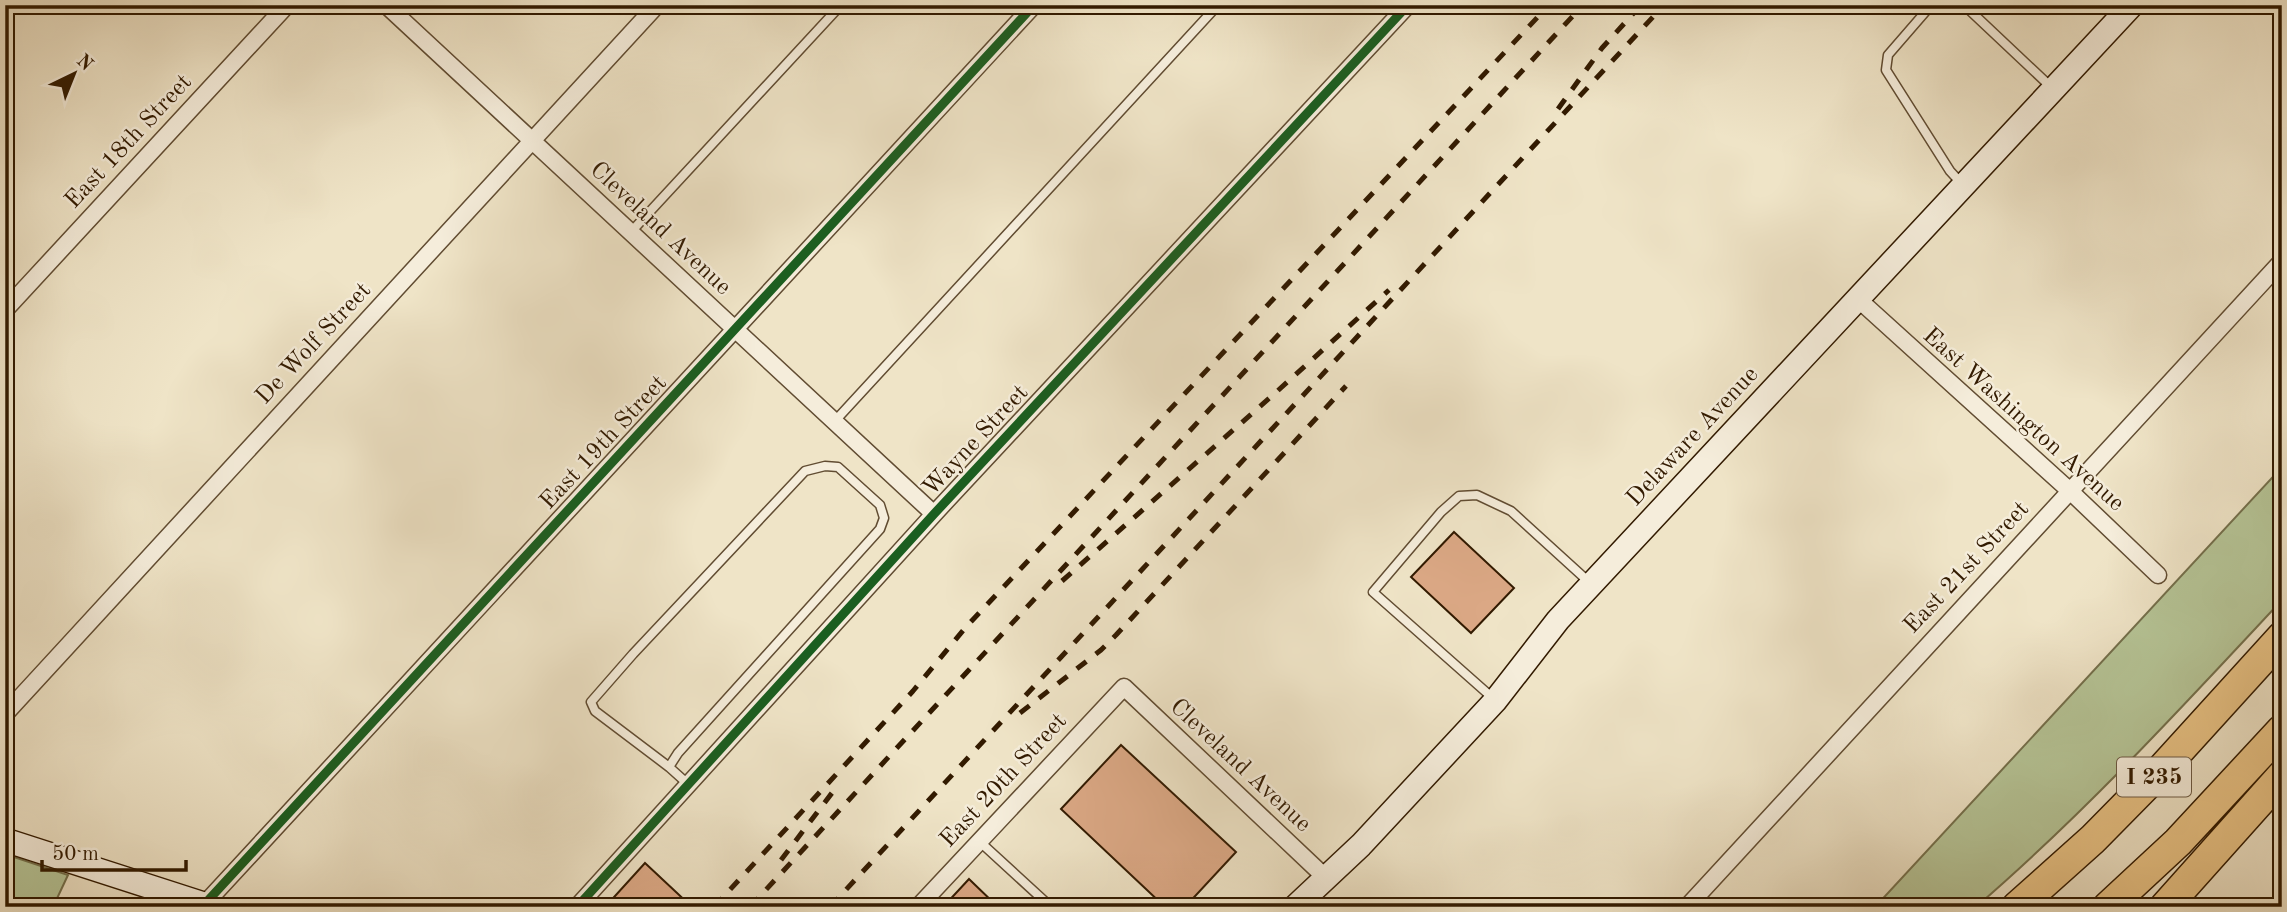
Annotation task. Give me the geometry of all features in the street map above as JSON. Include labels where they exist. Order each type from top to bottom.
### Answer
[{"type":"highway","name":"I 235","points":[[2017,907],[2093,839],[2162,769],[2282,638]]},
{"type":"highway","name":"I 235","points":[[2108,907],[2178,842],[2282,730]]},
{"type":"highway","points":[[2165,907],[2282,776]]},
{"type":"main road","name":"Delaware Avenue","points":[[1295,907],[1368,836],[1495,701],[1558,620],[2132,5]]},
{"type":"main road","points":[[5,839],[206,906]]},
{"type":"street","name":"East 18th Street","points":[[5,310],[287,5]]},
{"type":"street","name":"Cleveland Avenue","points":[[386,5],[934,514]]},
{"type":"street","name":"De Wolf Street","points":[[5,714],[657,5]]},
{"type":"street","name":"East 19th Street","points":[[206,906],[1034,5]]},
{"type":"street","name":"Wayne Street","points":[[577,907],[934,514],[1408,5]]},
{"type":"street","name":"East 21st Street","points":[[1687,907],[2282,261]]},
{"type":"street","name":"East Washington Avenue","points":[[1858,299],[2070,491],[2158,575]]},
{"type":"street","name":"Cleveland Avenue","points":[[1124,687],[1326,878]]},
{"type":"street","name":"East 20th Street","points":[[918,907],[1124,687]]},
{"type":"lane","points":[[630,233],[842,5]]},
{"type":"lane","points":[[834,422],[1218,5]]},
{"type":"lane","points":[[1934,5],[1888,55],[1886,70],[1950,171],[1963,186]]},
{"type":"lane","points":[[1964,5],[2054,89]]},
{"type":"lane","points":[[669,768],[678,753],[880,529],[884,517],[880,505],[838,467],[825,466],[805,471],[591,702],[595,712],[689,785]]},
{"type":"lane","points":[[1495,701],[1373,592],[1441,512],[1459,496],[1477,495],[1511,511],[1592,584]]},
{"type":"lane","points":[[979,841],[1051,907]]},
{"type":"lane","points":[[402,907],[447,903],[456,907]]},
{"type":"green space","points":[[2282,467],[2282,600],[2095,796],[1977,906],[1964,902],[1958,907],[1875,907]]},
{"type":"green space","points":[[5,854],[68,875],[53,907],[5,907]]},
{"type":"building","points":[[1454,532],[1514,588],[1471,633],[1411,577]]},
{"type":"building","points":[[1121,745],[1236,852],[1185,907],[1165,907],[1061,809]]},
{"type":"building","points":[[645,863],[692,907],[605,907]]},
{"type":"building","points":[[969,879],[998,907],[943,907]]},
{"type":"railway","points":[[714,907],[913,691],[966,627],[1549,5]]},
{"type":"railway","points":[[750,907],[1583,5]]},
{"type":"railway","points":[[1558,109],[1602,48],[1641,5]]},
{"type":"railway","points":[[830,907],[1664,5]]},
{"type":"railway","points":[[1062,581],[1389,290]]},
{"type":"railway","points":[[1020,713],[1101,650],[1116,635],[1346,386]]},
{"type":"railway","points":[[781,860],[838,785]]},
{"type":"cycle path","points":[[202,907],[1034,5]]},
{"type":"cycle path","points":[[577,907],[934,514],[1408,5]]}]
